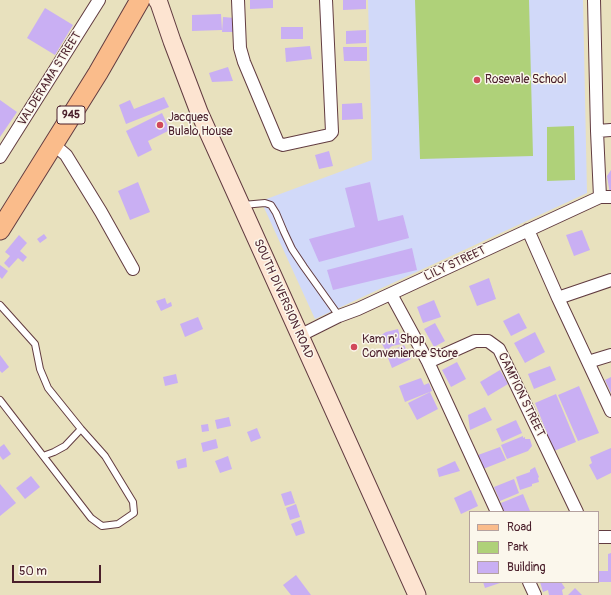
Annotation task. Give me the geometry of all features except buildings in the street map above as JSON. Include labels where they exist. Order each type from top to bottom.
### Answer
[{"type":"main road","name":"945","points":[[0,230],[98,73],[140,0]]},
{"type":"main road","name":"SOUTH DIVERSION ROAD","points":[[157,0],[199,112],[417,595]]},
{"type":"street","name":"VALDERAMA STREET","points":[[0,157],[99,0]]},
{"type":"street","points":[[238,0],[240,48],[244,62],[278,143],[282,145],[329,135],[332,132],[326,0]]},
{"type":"street","points":[[594,0],[597,131],[606,197]]},
{"type":"street","points":[[597,131],[611,130]]},
{"type":"street","points":[[53,144],[66,155],[101,212],[133,269]]},
{"type":"street","name":"LILY STREET","points":[[299,336],[339,316],[391,294],[528,230],[606,197]]},
{"type":"street","points":[[528,230],[558,298],[611,410]]},
{"type":"street","points":[[558,298],[611,280]]},
{"type":"street","points":[[391,294],[428,362],[497,511]]},
{"type":"street","name":"CAMPION STREET","points":[[428,362],[475,342],[488,341],[499,349],[577,511]]},
{"type":"street","points":[[588,362],[611,355]]},
{"type":"street","points":[[599,537],[611,537]]},
{"type":"street","points":[[529,583],[535,595]]},
{"type":"lane","points":[[241,205],[265,203],[271,206],[276,213],[292,249],[339,316]]},
{"type":"lane","points":[[0,305],[35,344],[40,369],[48,388],[105,456],[133,502],[134,512],[118,524],[102,526],[91,518],[0,400]]},
{"type":"lane","points":[[43,456],[65,446],[81,429]]},
{"type":"shaded area","name":"Rosevale School","points":[[368,0],[583,0],[587,193],[315,319],[261,201],[372,160]]},
{"type":"green space","points":[[415,0],[529,0],[533,156],[420,159]]},
{"type":"green space","points":[[574,126],[575,180],[547,181],[547,127]]},
{"type":"place","name":"Rosevale School","points":[[477,80]]},
{"type":"place","name":"Jacques Bulalo House","points":[[160,125]]},
{"type":"place","name":"Kam n' Shop Convenience Store","points":[[354,347]]}]
